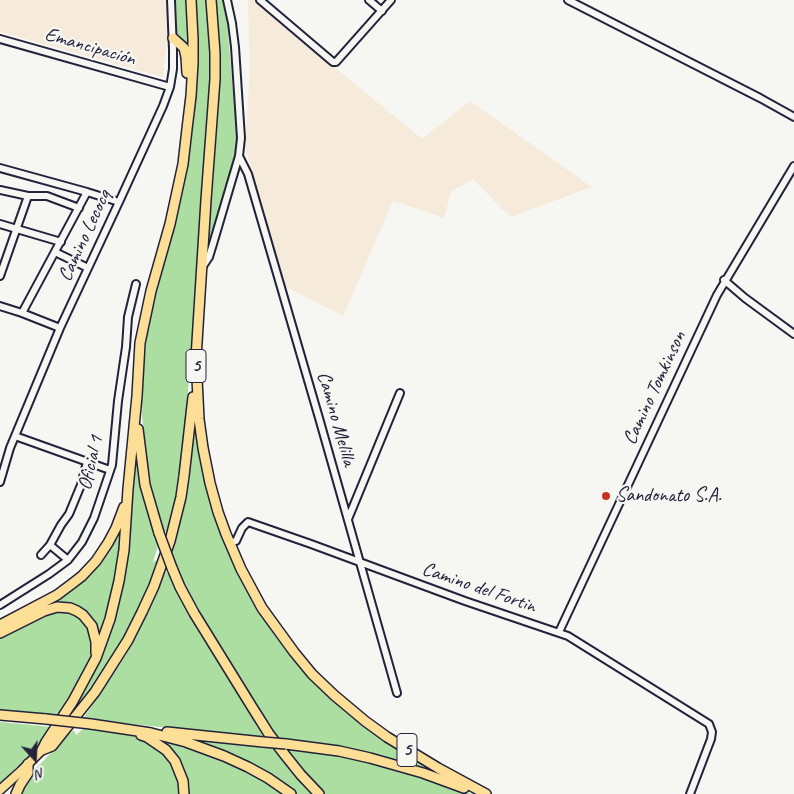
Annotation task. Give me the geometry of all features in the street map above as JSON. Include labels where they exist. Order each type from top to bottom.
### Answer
[{"type":"highway","points":[[42,750],[73,701],[96,658],[116,600],[125,537],[140,343],[146,310],[170,224],[187,129],[193,63],[191,0]]},
{"type":"highway","name":"5","points":[[211,0],[215,79],[196,358],[198,412],[203,448],[215,502],[241,569],[262,608],[312,674],[365,721],[387,737],[425,761],[486,794]]},
{"type":"highway","points":[[173,38],[182,46],[186,57],[184,117],[187,129]]},
{"type":"highway","points":[[173,50],[182,46]]},
{"type":"highway","points":[[42,750],[52,746],[96,692],[136,625],[159,574],[170,541],[181,497],[196,358]]},
{"type":"highway","points":[[137,396],[137,422],[146,485],[159,533],[180,587],[198,620],[269,734],[301,775],[319,794]]},
{"type":"highway","points":[[0,625],[57,595],[86,572],[103,551],[112,535],[123,510],[128,489]]},
{"type":"highway","points":[[0,634],[44,611],[57,607],[70,608],[83,615],[92,626],[96,642],[96,658]]},
{"type":"highway","points":[[0,715],[91,724],[164,736],[216,753],[261,775],[291,794]]},
{"type":"highway","points":[[122,728],[138,728],[339,751],[423,773],[478,794]]},
{"type":"highway","points":[[122,728],[146,736],[166,750],[175,761],[181,773],[184,794]]},
{"type":"highway","points":[[16,794],[28,773],[28,764]]},
{"type":"main road","points":[[0,790],[42,750]]},
{"type":"street","name":"Camino Lecocq","points":[[0,482],[15,436],[60,328],[163,106],[170,87],[173,69],[171,0]]},
{"type":"street","points":[[202,268],[209,257],[239,156],[242,128],[233,31],[227,0]]},
{"type":"street","points":[[260,0],[333,62],[336,62],[391,0]]},
{"type":"street","points":[[369,0],[382,10]]},
{"type":"street","points":[[568,0],[794,116]]},
{"type":"street","name":"Emancipación","points":[[0,39],[170,87]]},
{"type":"street","name":"Camino Melilla","points":[[239,156],[248,174],[396,692]]},
{"type":"street","name":"Camino Tomkinson","points":[[559,632],[724,280],[794,166]]},
{"type":"street","points":[[0,168],[119,202]]},
{"type":"street","points":[[0,190],[28,196],[47,196],[79,208]]},
{"type":"street","points":[[22,313],[88,192]]},
{"type":"street","points":[[0,276],[2,265],[28,196]]},
{"type":"street","points":[[0,224],[61,242]]},
{"type":"street","points":[[55,252],[88,268]]},
{"type":"street","points":[[724,280],[794,334]]},
{"type":"street","name":"Oficial 1","points":[[0,605],[68,560],[82,542],[94,518],[110,470],[126,347],[128,316],[136,284]]},
{"type":"street","points":[[0,306],[60,328]]},
{"type":"street","points":[[348,520],[400,393]]},
{"type":"street","points":[[15,436],[110,470]]},
{"type":"street","points":[[41,555],[50,545],[72,508],[87,462]]},
{"type":"street","name":"Camino del Fortin","points":[[230,543],[236,541],[242,528],[248,522],[464,601],[568,636],[706,721],[711,726],[710,742],[690,794]]},
{"type":"street","points":[[50,545],[68,560]]},
{"type":"shaded area","points":[[0,0],[167,0],[168,25],[163,77],[0,32]]},
{"type":"shaded area","points":[[248,0],[256,0],[422,139],[470,101],[592,187],[510,217],[473,179],[451,192],[444,218],[393,201],[343,316],[284,286],[245,146],[250,70]]},
{"type":"green space","points":[[176,0],[187,0],[188,45],[177,33]]},
{"type":"green space","points":[[196,0],[207,0],[210,42],[210,98],[185,432],[178,490],[168,533],[162,530],[146,455],[142,416],[142,377],[151,315],[181,197],[190,142],[197,74]]},
{"type":"green space","points":[[216,0],[224,0],[238,137],[236,156],[208,251],[218,113],[219,78]]},
{"type":"green space","points":[[195,420],[206,484],[226,546],[255,603],[274,633],[320,687],[345,710],[446,777],[402,762],[366,753],[277,739],[201,619],[180,577],[171,553],[185,498]]},
{"type":"green space","points":[[136,450],[145,500],[158,546],[153,562],[159,559],[159,562],[147,593],[110,664],[63,730],[52,736],[73,711],[88,685],[104,651],[113,625],[128,554]]},
{"type":"green space","points":[[124,521],[118,575],[100,641],[72,606],[0,628],[61,596]]},
{"type":"green space","points":[[165,571],[169,575],[194,624],[267,738],[83,719],[137,636]]},
{"type":"green space","points":[[65,609],[87,621],[95,648],[61,717],[0,710],[0,636],[49,611]]},
{"type":"green space","points":[[0,722],[52,727],[31,753],[0,784]]},
{"type":"green space","points":[[83,729],[138,737],[163,751],[179,774],[180,794],[18,794],[25,780],[70,733],[74,730],[76,735]]},
{"type":"green space","points":[[159,733],[273,746],[313,794],[295,794],[276,781]]},
{"type":"green space","points":[[156,737],[234,763],[287,794],[186,794],[187,787]]},
{"type":"green space","points":[[290,747],[350,755],[441,781],[471,794],[324,794],[287,752]]},
{"type":"place","name":"Sandonato S.A.","points":[[606,496]]}]
